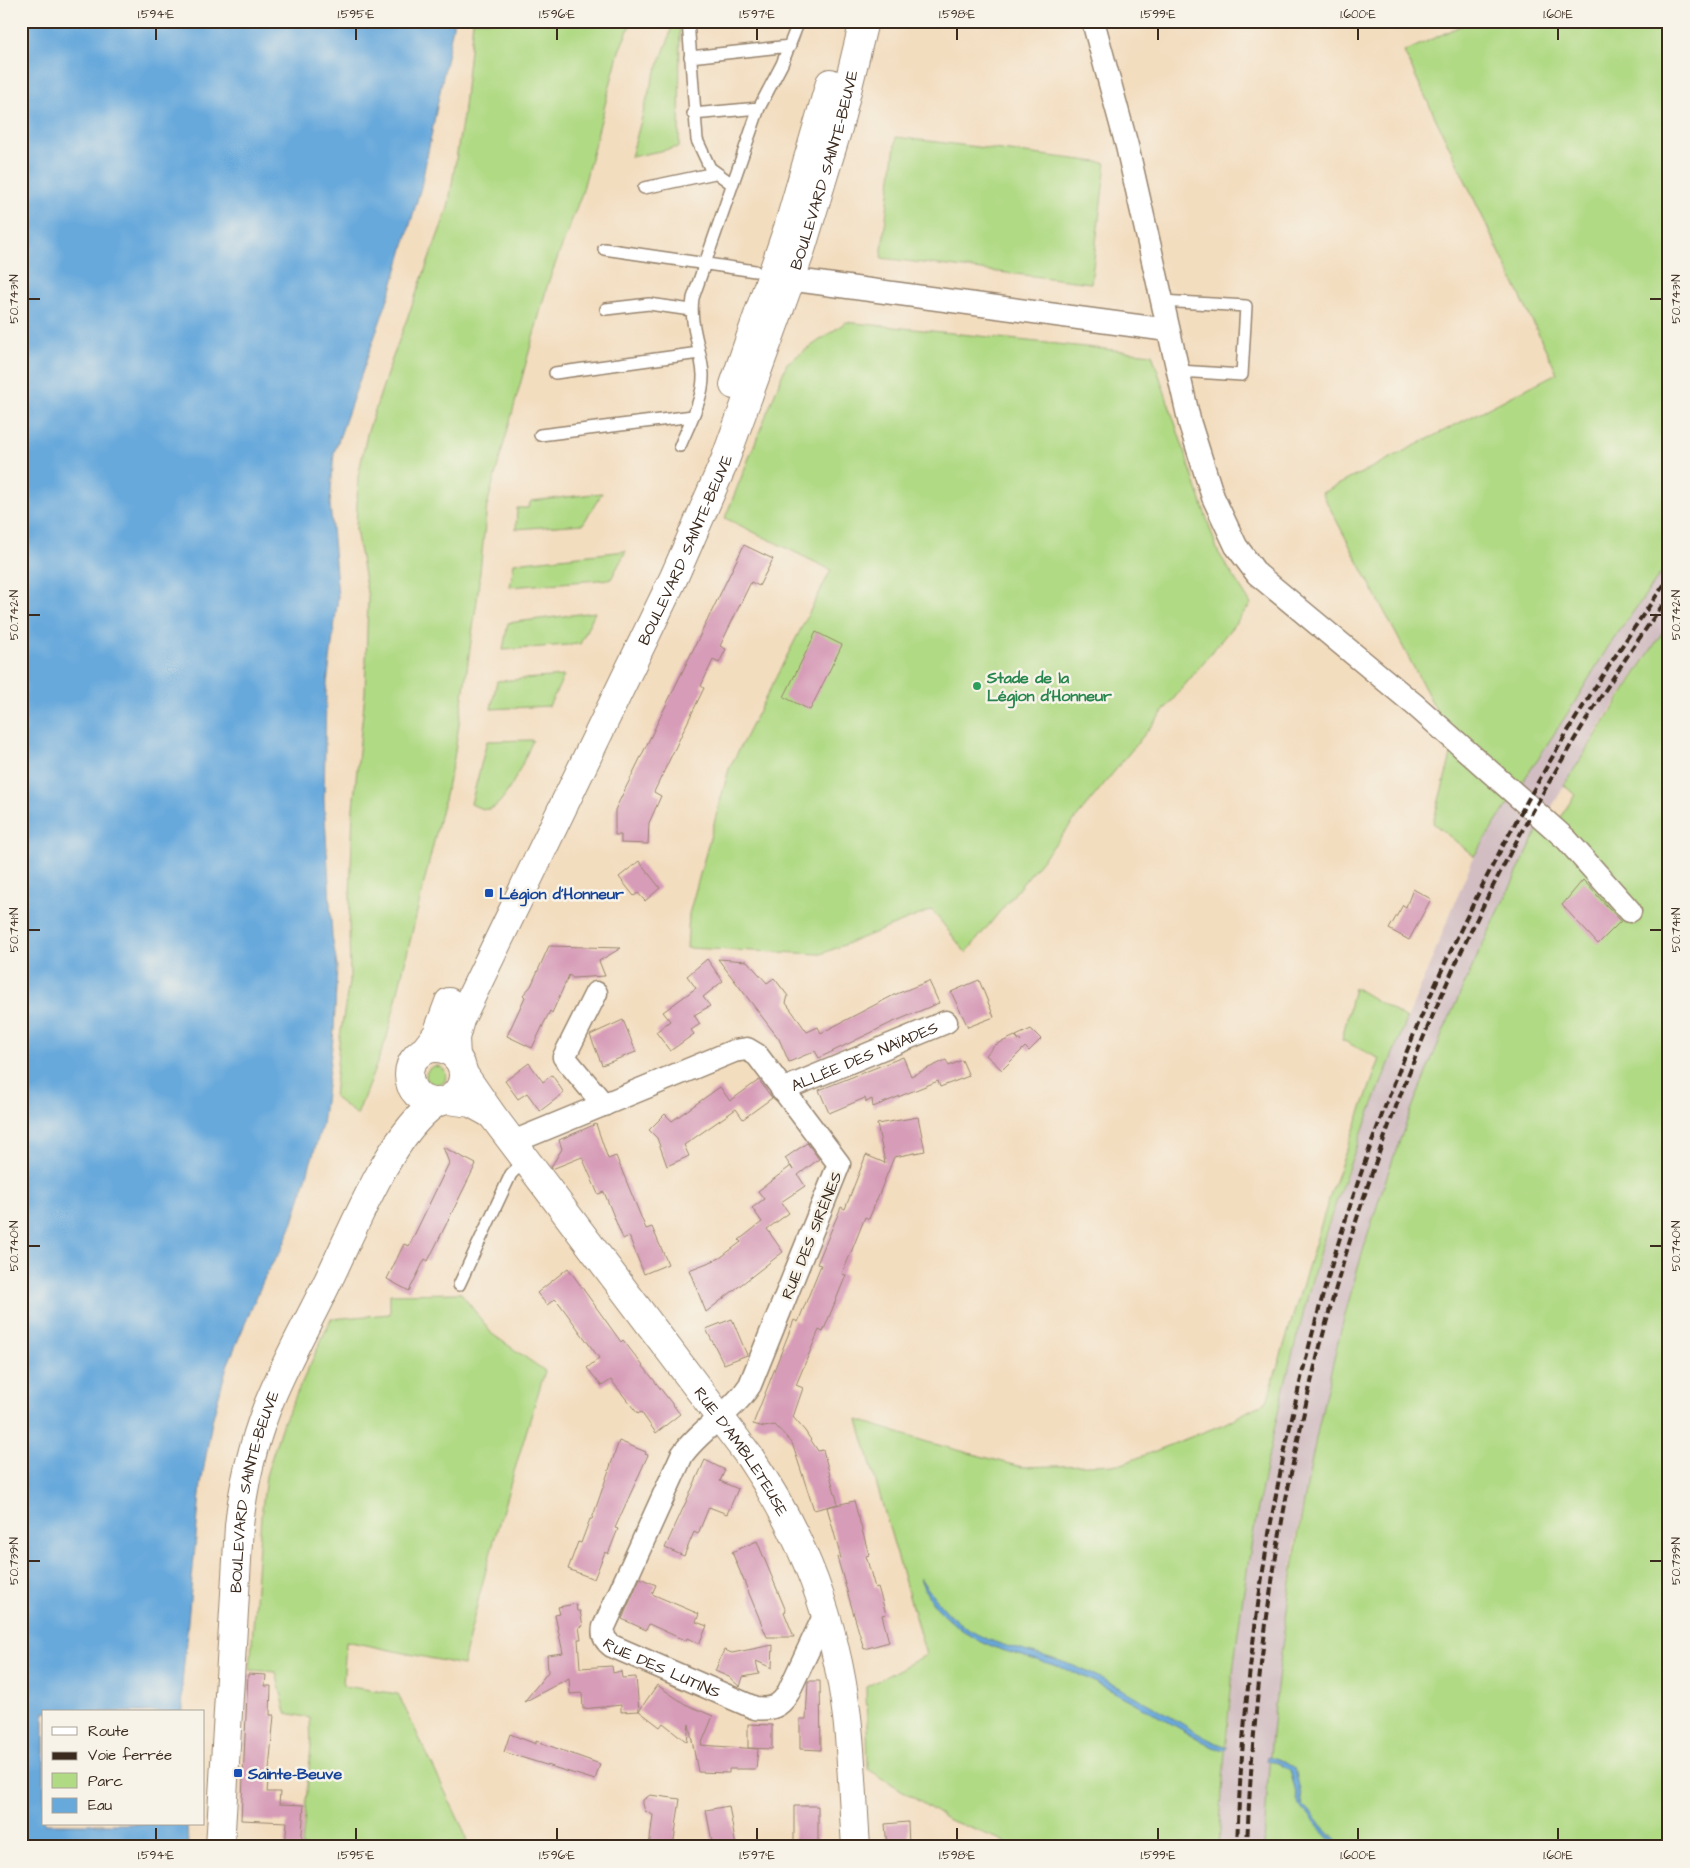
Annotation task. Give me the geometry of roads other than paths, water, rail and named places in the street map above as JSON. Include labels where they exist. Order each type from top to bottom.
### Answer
[{"type":"main road","name":"BOULEVARD SAINTE-BEUVE","points":[[424,1051],[437,1034],[451,997],[475,957],[680,530],[711,450],[774,274],[848,21]]},
{"type":"main road","name":"BOULEVARD SAINTE-BEUVE","points":[[460,1065],[455,1038],[460,1020],[693,534],[742,417],[774,274],[833,145],[864,21]]},
{"type":"main road","points":[[440,1048],[449,1051],[460,1065],[459,1090],[442,1101],[426,1101],[417,1095],[409,1081],[411,1065],[416,1057],[424,1051],[440,1048]]},
{"type":"main road","name":"RUE D'AMBLETEUSE","points":[[460,1065],[492,1114],[720,1417],[764,1478],[784,1512],[804,1552],[826,1612],[836,1652],[847,1720],[856,1847]]},
{"type":"main road","name":"BOULEVARD SAINTE-BEUVE","points":[[386,1165],[406,1108],[409,1081]]},
{"type":"main road","name":"BOULEVARD SAINTE-BEUVE","points":[[220,1847],[241,1511],[248,1470],[258,1435],[275,1390],[386,1165],[414,1121],[442,1101]]},
{"type":"main road","name":"RUE D'AMBLETEUSE","points":[[442,1101],[471,1103],[492,1114]]},
{"type":"street","points":[[1093,21],[1126,146],[1179,371],[1186,410],[1211,491],[1233,541],[1248,565],[1262,579],[1415,706],[1563,836],[1630,911]]},
{"type":"street","points":[[774,274],[1168,330]]},
{"type":"street","points":[[596,993],[564,1057],[604,1105]]},
{"type":"street","name":"ALLÉE DES NAÏADES","points":[[782,1090],[946,1022]]},
{"type":"street","name":"RUE DES SIRÈNES","points":[[520,1151],[604,1105],[741,1050],[747,1050],[757,1055],[839,1164],[753,1379],[741,1398],[720,1417]]},
{"type":"street","name":"RUE DES LUTINS","points":[[720,1417],[694,1439],[677,1464],[604,1627],[604,1638],[612,1646],[755,1708],[769,1708],[780,1705],[788,1693],[826,1612]]},
{"type":"lane","points":[[688,21],[693,114],[697,140],[706,162],[714,173],[732,184]]},
{"type":"lane","points":[[680,446],[693,416],[703,383],[691,310],[704,264],[759,108],[790,46],[799,21]]},
{"type":"lane","points":[[690,58],[790,46]]},
{"type":"lane","points":[[693,114],[759,108]]},
{"type":"lane","points":[[644,188],[714,173]]},
{"type":"lane","points":[[604,249],[774,274]]},
{"type":"lane","points":[[1161,301],[1246,306],[1242,375],[1179,371]]},
{"type":"lane","points":[[606,309],[650,304],[691,310]]},
{"type":"lane","points":[[555,373],[699,353]]},
{"type":"lane","points":[[540,435],[693,416]]},
{"type":"lane","points":[[459,1285],[520,1151]]},
{"type":"water","points":[[21,21],[454,21],[421,187],[391,290],[334,453],[330,504],[338,597],[326,692],[324,800],[332,936],[337,966],[334,1031],[322,1125],[293,1222],[282,1249],[267,1272],[227,1366],[212,1421],[201,1484],[182,1684],[183,1710],[42,1710],[42,1826],[187,1826],[188,1847],[21,1847]]},
{"type":"water","points":[[920,1578],[953,1617],[978,1635],[1063,1662],[1090,1673],[1206,1738],[1228,1747],[1224,1750],[1213,1747],[1132,1701],[1082,1676],[1045,1662],[1010,1653],[977,1639],[961,1629],[940,1611],[932,1602]]},
{"type":"water","points":[[1268,1756],[1286,1762],[1295,1768],[1303,1805],[1343,1847],[1338,1847],[1299,1805],[1290,1770],[1278,1763],[1267,1761]]},
{"type":"railway","points":[[1237,1847],[1249,1676],[1274,1508],[1310,1343],[1358,1181],[1419,1023],[1491,869],[1574,721],[1669,578]]},
{"type":"railway","points":[[1247,1847],[1259,1680],[1283,1514],[1319,1351],[1366,1190],[1425,1034],[1495,882],[1576,736],[1669,596]]},
{"type":"place","name":"Stade de la Légion d'Honneur","points":[[977,686]]},
{"type":"place","name":"Légion d'Honneur","points":[[489,893]]},
{"type":"place","name":"Sainte-Beuve","points":[[238,1773]]}]
